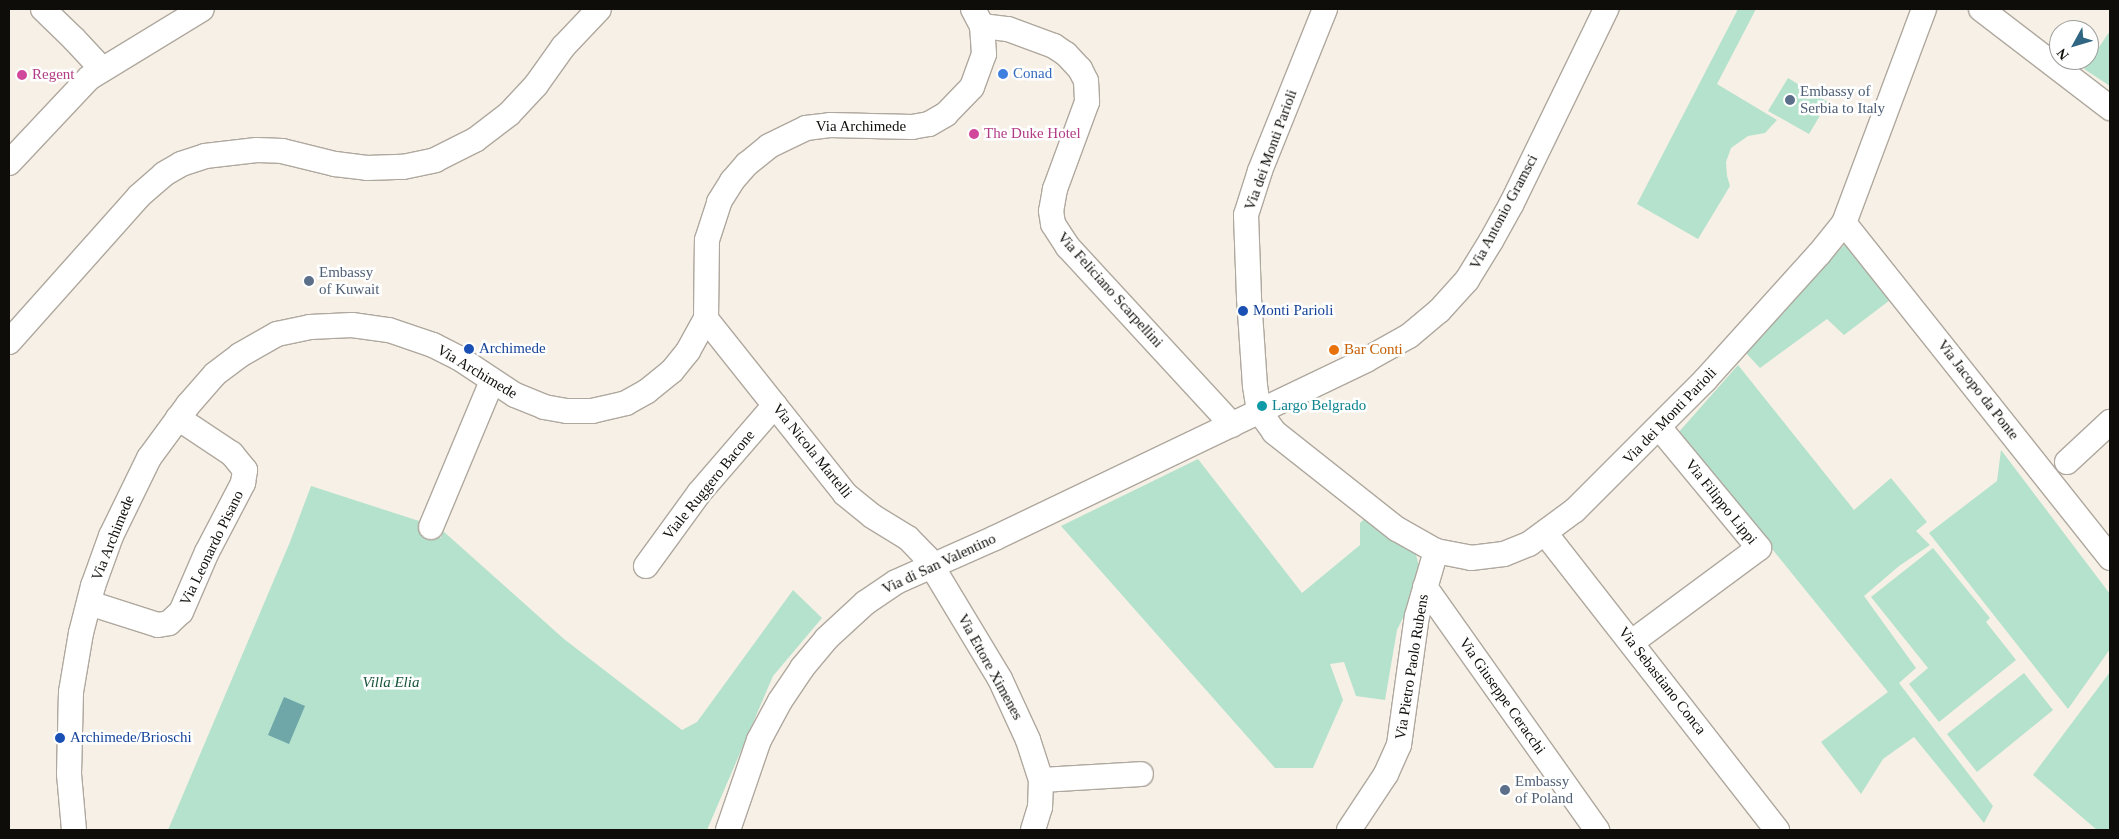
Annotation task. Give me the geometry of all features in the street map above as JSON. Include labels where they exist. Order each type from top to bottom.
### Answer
[{"type":"street","points":[[43,9],[63,26],[102,69]]},
{"type":"street","points":[[9,164],[83,83],[102,69],[202,9]]},
{"type":"street","points":[[9,342],[139,196],[164,174],[181,164],[205,156],[257,150],[282,152],[335,164],[367,168],[403,167],[435,160],[475,140],[509,114],[536,85],[563,46],[599,9]]},
{"type":"street","name":"Via dei Monti Parioli","points":[[1325,9],[1260,171],[1246,215],[1246,250],[1255,386],[1260,411],[1274,432],[1397,529],[1436,551],[1465,557],[1492,556],[1520,548],[1545,533],[1575,510],[1731,352],[1813,261],[1844,223],[1924,9]]},
{"type":"street","name":"Via Antonio Gramsci","points":[[1260,411],[1409,336],[1439,311],[1467,280],[1512,203],[1606,9]]},
{"type":"street","points":[[1981,9],[2110,108]]},
{"type":"street","name":"Via Archimede","points":[[74,830],[69,774],[71,692],[89,603],[111,536],[129,495],[149,458],[206,382],[240,355],[277,334],[310,327],[352,325],[403,334],[450,353],[524,400],[556,410],[592,411],[610,408],[636,398],[672,371],[688,351],[706,319],[706,251],[710,229],[724,192],[747,164],[780,139],[806,128],[830,125],[912,127],[938,119],[961,101],[974,83],[984,54],[978,17]]},
{"type":"street","name":"Via Feliciano Scarpellini","points":[[978,17],[1054,46],[1066,54],[1080,69],[1086,81],[1087,102],[1055,189],[1051,211],[1053,224],[1068,247],[1232,424]]},
{"type":"street","name":"Via Jacopo da Ponte","points":[[1844,223],[2110,558]]},
{"type":"street","name":"Via Nicola Martelli","points":[[706,319],[845,494],[872,516],[908,538],[932,566]]},
{"type":"street","points":[[431,527],[492,381]]},
{"type":"street","name":"Viale Ruggero Bacone","points":[[646,566],[699,493],[775,405]]},
{"type":"street","points":[[1232,424],[1260,411]]},
{"type":"street","name":"Via Leonardo Pisano","points":[[89,603],[158,625],[170,623],[181,612],[207,552],[243,483],[245,470],[232,454],[178,418]]},
{"type":"street","points":[[2066,462],[2110,422]]},
{"type":"street","name":"Via di San Valentino","points":[[728,830],[759,740],[780,701],[802,668],[826,639],[865,602],[896,582],[1232,424]]},
{"type":"street","name":"Via Filippo Lippi","points":[[1632,642],[1759,548],[1659,427]]},
{"type":"street","name":"Via Sebastiano Conca","points":[[1545,533],[1777,830]]},
{"type":"street","name":"Via Pietro Paolo Rubens","points":[[1350,830],[1386,774],[1399,744],[1412,646],[1425,587],[1436,551]]},
{"type":"street","name":"Via Ettore Ximenes","points":[[932,566],[1011,700],[1028,740],[1042,780],[1040,807],[1033,830]]},
{"type":"street","name":"Via Giuseppe Ceracchi","points":[[1425,587],[1597,830]]},
{"type":"street","points":[[1042,780],[1141,774]]},
{"type":"green space","points":[[1738,9],[1756,9],[1717,84],[1777,120],[1765,133],[1748,136],[1731,148],[1726,162],[1730,186],[1698,239],[1637,204]]},
{"type":"green space","points":[[2110,31],[2110,86],[2086,70],[2099,70],[2099,47]]},
{"type":"green space","points":[[1788,78],[1828,102],[1809,134],[1768,111]]},
{"type":"green space","points":[[1847,242],[1890,300],[1844,335],[1827,319],[1760,368],[1745,352]]},
{"type":"green space","points":[[1738,365],[1854,510],[1891,478],[1927,522],[1916,531],[1930,545],[1899,566],[1864,596],[1916,668],[1899,683],[1993,806],[1984,823],[1914,737],[1883,759],[1861,794],[1821,742],[1888,692],[1678,433]]},
{"type":"green space","points":[[2001,450],[2110,594],[2110,649],[2068,709],[1929,533],[1997,481]]},
{"type":"green space","points":[[1198,459],[1302,593],[1360,545],[1360,523],[1369,515],[1414,546],[1422,579],[1397,630],[1385,700],[1356,696],[1344,662],[1330,664],[1343,700],[1313,768],[1275,768],[1061,526]]},
{"type":"green space","name":"Villa Elia","points":[[311,486],[419,521],[418,528],[441,538],[443,531],[564,639],[682,730],[697,722],[793,590],[822,618],[773,676],[707,830],[168,830],[290,542]]},
{"type":"green space","points":[[1933,548],[1990,618],[1986,622],[2016,660],[1939,722],[1909,684],[1928,668],[1871,597]]},
{"type":"green space","points":[[2110,672],[2110,830],[2097,830],[2033,775]]},
{"type":"green space","points":[[2024,673],[2053,710],[1977,772],[1947,734]]},
{"type":"water","points":[[284,697],[305,706],[289,744],[268,735]]},
{"type":"place","name":"Conad","points":[[1003,74]]},
{"type":"place","name":"Regent","points":[[22,75]]},
{"type":"place","name":"Embassy of Serbia to Italy","points":[[1790,100]]},
{"type":"place","name":"The Duke Hotel","points":[[974,134]]},
{"type":"place","name":"Embassy of Kuwait","points":[[309,281]]},
{"type":"place","name":"Monti Parioli","points":[[1243,311]]},
{"type":"place","name":"Archimede","points":[[469,349]]},
{"type":"place","name":"Bar Conti","points":[[1334,350]]},
{"type":"place","name":"Largo Belgrado","points":[[1262,406]]},
{"type":"place","name":"Archimede/Brioschi","points":[[60,738]]},
{"type":"place","name":"Embassy of Poland","points":[[1505,790]]}]
